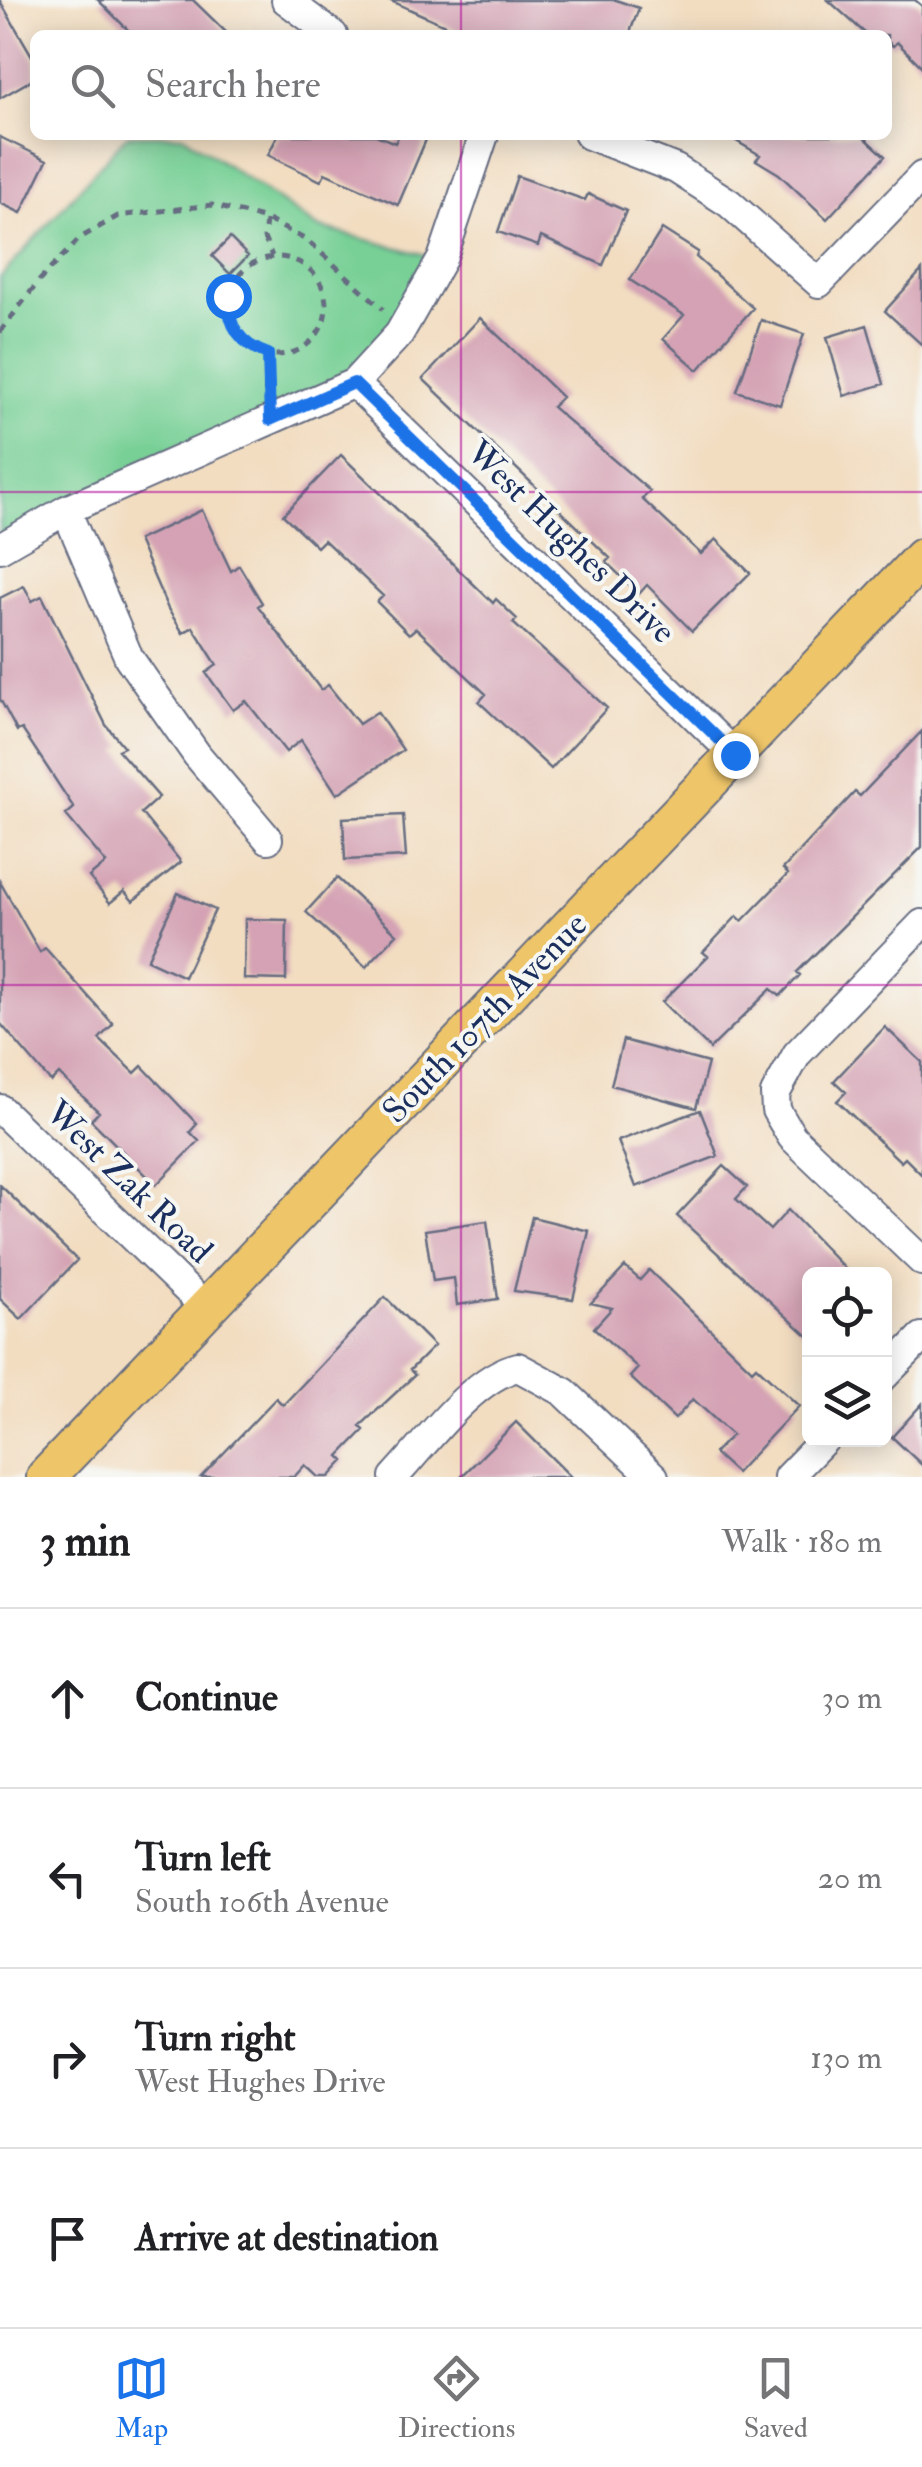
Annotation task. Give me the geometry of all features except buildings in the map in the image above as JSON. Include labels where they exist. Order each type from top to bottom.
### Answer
[{"type":"main road","name":"South 107th Avenue","points":[[46,1477],[922,558]]},
{"type":"street","points":[[286,0],[326,30]]},
{"type":"street","points":[[0,548],[66,510],[354,383],[399,334],[442,259],[482,140]]},
{"type":"street","points":[[601,140],[676,169],[716,194],[819,283],[922,176]]},
{"type":"street","name":"West Hughes Drive","points":[[354,383],[735,755]]},
{"type":"street","points":[[66,510],[129,658],[197,755],[268,839]]},
{"type":"street","points":[[922,924],[797,1054],[774,1094],[776,1110],[792,1137],[922,1261]]},
{"type":"street","name":"West Zak Road","points":[[0,1109],[207,1308]]},
{"type":"street","points":[[892,1368],[922,1337]]},
{"type":"street","points":[[394,1477],[479,1388],[503,1370],[518,1366],[564,1392],[654,1477]]},
{"type":"street","points":[[788,1477],[817,1447]]},
{"type":"path","points":[[0,332],[39,281],[80,238],[118,216],[212,205],[266,220],[333,260],[387,313],[399,334]]},
{"type":"path","points":[[266,220],[264,238],[272,256]]},
{"type":"path","points":[[272,256],[290,258],[315,274],[324,288],[327,309],[313,340],[299,350],[268,354],[242,341],[231,324],[228,307],[234,280],[251,263],[272,256]]},
{"type":"path","points":[[268,354],[270,420]]},
{"type":"green space","points":[[123,140],[190,140],[317,227],[442,259],[354,383],[0,548],[0,278]]},
{"type":"route","points":[[228,296],[231,324],[242,341],[268,354],[266,396],[270,420],[354,383],[735,755]]}]
